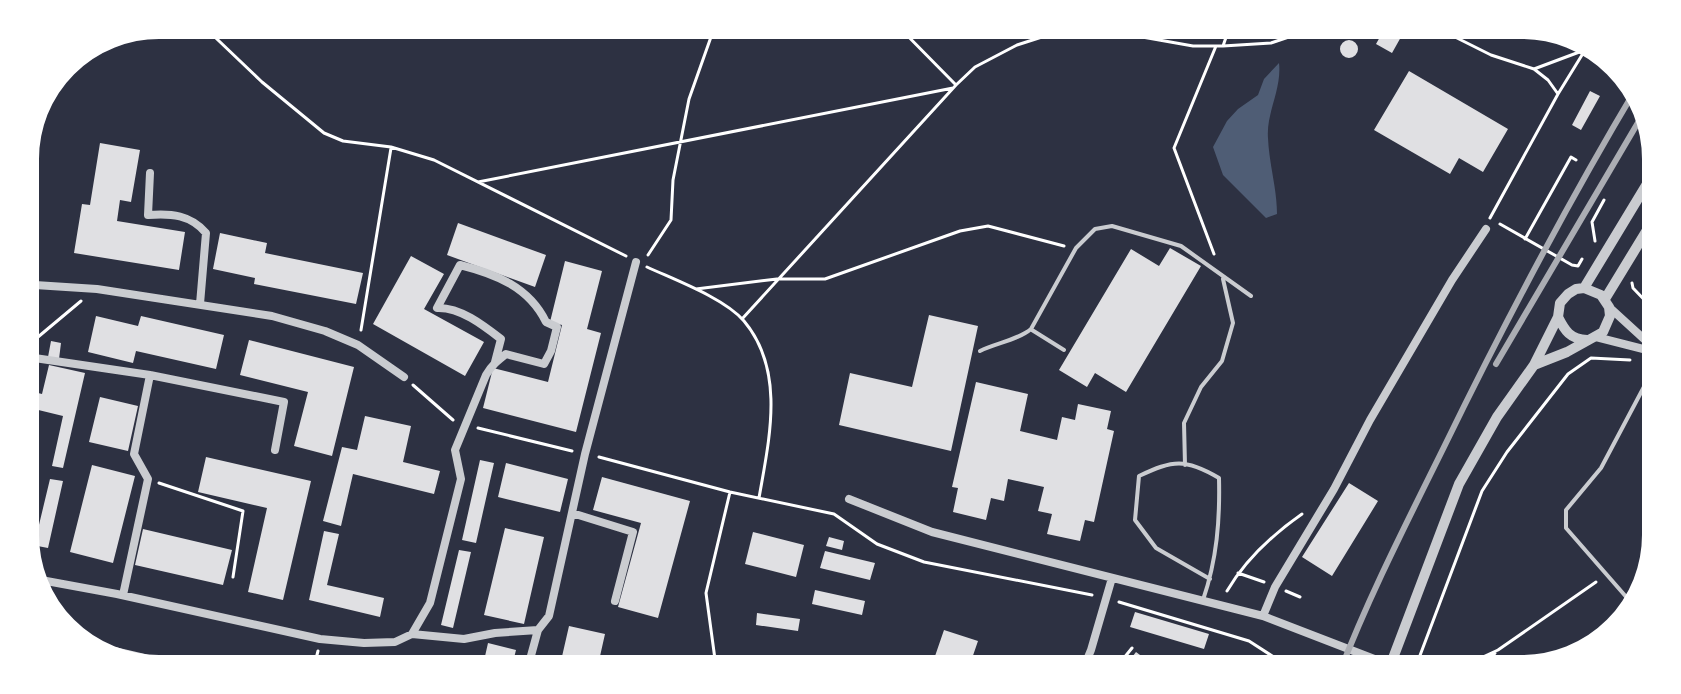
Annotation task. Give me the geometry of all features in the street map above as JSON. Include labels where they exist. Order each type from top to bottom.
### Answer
[{"type":"street","points":[[150,173],[148,215],[195,220],[206,233],[200,304]]},
{"type":"street","points":[[1584,288],[1647,184]]},
{"type":"street","points":[[1263,616],[1275,587],[1334,489],[1376,410],[1452,280],[1486,229]]},
{"type":"street","points":[[1534,365],[1567,352],[1603,332],[1610,316],[1607,303],[1647,231]]},
{"type":"street","points":[[530,660],[538,630],[549,616],[572,513],[639,263]]},
{"type":"street","points":[[412,634],[430,603],[461,479],[455,450],[486,375],[495,362],[506,354],[544,364],[557,327],[546,322],[538,306],[508,282],[460,265],[437,308],[447,307],[468,317],[501,339],[495,362]]},
{"type":"street","points":[[34,285],[97,289],[272,316],[325,331],[358,345],[404,377]]},
{"type":"street","points":[[1391,660],[1459,484],[1497,417],[1534,365],[1558,317],[1560,303],[1568,294],[1584,288],[1593,290],[1647,341]]},
{"type":"street","points":[[1558,317],[1566,333],[1578,339],[1591,338],[1647,349]]},
{"type":"street","points":[[34,358],[150,375],[284,402],[275,450]]},
{"type":"street","points":[[123,595],[148,479],[134,454],[150,375]]},
{"type":"street","points":[[849,499],[932,532],[1263,616],[1367,660]]},
{"type":"street","points":[[572,513],[633,532],[615,601]]},
{"type":"street","points":[[1086,660],[1112,578]]},
{"type":"street","points":[[43,580],[320,639],[395,642],[412,634],[464,639],[538,630]]},
{"type":"lane","points":[[980,351],[997,342],[1024,335],[1031,329],[1076,248],[1095,229],[1112,226],[1181,246],[1251,296]]},
{"type":"lane","points":[[1185,465],[1184,423],[1201,387],[1222,361],[1233,323],[1223,276]]},
{"type":"lane","points":[[1031,329],[1064,350]]},
{"type":"lane","points":[[1628,600],[1566,528],[1566,510],[1601,468],[1647,381]]},
{"type":"lane","points":[[1203,600],[1210,579],[1220,526],[1219,478],[1198,466],[1168,463],[1139,476],[1135,520],[1156,548],[1210,579]]},
{"type":"path","points":[[212,34],[262,82],[324,133],[343,141],[391,147],[434,160],[693,289],[742,319],[761,347],[772,387],[768,445],[759,498],[834,514],[877,544],[924,562],[1070,589],[1210,627],[1249,641],[1278,660]]},
{"type":"path","points":[[639,263],[671,220],[679,142],[689,99],[712,34]]},
{"type":"path","points":[[905,34],[954,86]]},
{"type":"path","points":[[742,319],[954,86],[975,67],[1017,45],[1060,34]]},
{"type":"path","points":[[1125,34],[1193,46],[1271,43],[1298,34]]},
{"type":"path","points":[[1223,46],[1227,34]]},
{"type":"path","points":[[1449,34],[1491,55],[1534,69],[1548,80],[1558,94]]},
{"type":"path","points":[[1216,46],[1174,148],[1223,276]]},
{"type":"path","points":[[1534,69],[1583,51]]},
{"type":"path","points":[[1486,229],[1584,51]]},
{"type":"path","points":[[478,182],[954,86]]},
{"type":"path","points":[[358,345],[391,147]]},
{"type":"path","points":[[1525,239],[1571,157],[1576,160]]},
{"type":"path","points":[[1604,200],[1592,222],[1596,239],[1592,245],[1607,252]]},
{"type":"path","points":[[1489,219],[1572,265],[1578,266],[1585,255]]},
{"type":"path","points":[[693,289],[777,279],[825,279],[960,231],[988,226],[1076,248]]},
{"type":"path","points":[[1627,266],[1633,288],[1647,301]]},
{"type":"path","points":[[34,340],[97,289]]},
{"type":"path","points":[[1641,335],[1647,324]]},
{"type":"path","points":[[1418,660],[1482,491],[1507,452],[1568,374],[1591,358],[1630,362],[1635,347]]},
{"type":"path","points":[[148,479],[243,511],[233,577]]},
{"type":"path","points":[[715,660],[706,593],[730,492]]},
{"type":"path","points":[[1238,573],[1258,550],[1307,510]]},
{"type":"path","points":[[1476,660],[1498,650],[1605,575]]},
{"type":"path","points":[[315,660],[320,639]]},
{"type":"path","points":[[1122,660],[1132,648]]},
{"type":"path","points":[[1490,660],[1498,650]]},
{"type":"water","points":[[1279,63],[1268,129],[1277,214],[1266,218],[1223,175],[1213,147],[1227,121],[1258,95],[1264,79]]},
{"type":"building","points":[[1382,34],[1401,37],[1392,53],[1376,44]]},
{"type":"building","points":[[1349,40],[1358,49],[1349,58],[1340,49]]},
{"type":"building","points":[[1409,71],[1508,129],[1483,172],[1459,158],[1450,174],[1374,130]]},
{"type":"building","points":[[1590,91],[1600,96],[1581,130],[1572,125]]},
{"type":"building","points":[[100,143],[140,150],[131,202],[120,200],[117,221],[185,232],[179,270],[74,253],[82,204],[90,205]]},
{"type":"building","points":[[458,223],[546,255],[535,287],[447,255]]},
{"type":"building","points":[[220,233],[267,243],[265,253],[363,273],[356,304],[254,284],[255,278],[213,269]]},
{"type":"building","points":[[1170,248],[1201,266],[1126,392],[1095,373],[1087,387],[1059,370],[1131,249],[1159,266]]},
{"type":"building","points":[[411,256],[444,274],[424,309],[484,342],[465,376],[373,324]]},
{"type":"building","points":[[565,261],[602,271],[587,329],[601,333],[576,432],[483,408],[493,368],[548,382],[562,325],[550,322]]},
{"type":"building","points":[[929,315],[978,326],[951,451],[839,425],[850,373],[912,387]]},
{"type":"building","points":[[96,316],[138,326],[141,316],[224,335],[216,369],[136,351],[133,363],[88,352]]},
{"type":"building","points":[[249,340],[354,367],[332,456],[294,446],[308,392],[240,375]]},
{"type":"building","points":[[51,341],[61,343],[59,359],[48,357]]},
{"type":"building","points":[[49,365],[85,373],[63,468],[52,466],[63,416],[34,409],[34,392],[42,394]]},
{"type":"building","points":[[976,382],[1028,394],[1020,431],[1057,440],[1062,417],[1075,420],[1078,404],[1111,411],[1107,429],[1114,431],[1094,522],[1085,520],[1080,541],[1047,534],[1052,514],[1038,511],[1044,487],[1008,479],[1004,501],[991,498],[986,520],[953,512],[958,488],[952,487]]},
{"type":"building","points":[[100,397],[138,406],[128,451],[89,442]]},
{"type":"building","points":[[365,416],[411,426],[403,462],[440,471],[434,494],[353,474],[341,526],[323,521],[342,447],[357,450]]},
{"type":"building","points":[[206,457],[311,481],[283,600],[248,592],[267,508],[198,492]]},
{"type":"building","points":[[480,460],[494,463],[476,543],[462,540]]},
{"type":"building","points":[[506,463],[568,479],[560,512],[498,497]]},
{"type":"building","points":[[92,465],[135,476],[113,563],[70,552]]},
{"type":"building","points":[[602,477],[690,501],[658,618],[618,607],[641,523],[593,510]]},
{"type":"building","points":[[50,479],[63,481],[48,548],[35,545],[34,528],[38,529]]},
{"type":"building","points":[[1349,483],[1378,501],[1332,576],[1302,557]]},
{"type":"building","points":[[505,528],[544,537],[524,624],[484,615]]},
{"type":"building","points":[[143,529],[232,550],[223,585],[135,565]]},
{"type":"building","points":[[324,531],[339,534],[327,585],[384,598],[380,617],[309,600]]},
{"type":"building","points":[[753,532],[804,545],[796,577],[745,564]]},
{"type":"building","points":[[829,537],[844,541],[842,550],[826,546]]},
{"type":"building","points":[[459,550],[471,552],[453,628],[441,625]]},
{"type":"building","points":[[825,551],[875,563],[870,580],[820,568]]},
{"type":"building","points":[[815,590],[865,601],[862,615],[812,604]]},
{"type":"building","points":[[1135,612],[1209,634],[1204,649],[1130,627]]},
{"type":"building","points":[[757,613],[800,619],[798,631],[756,625]]},
{"type":"building","points":[[569,626],[605,634],[599,660],[561,660]]},
{"type":"building","points":[[944,630],[978,641],[971,660],[934,659]]},
{"type":"building","points":[[96,643],[158,657],[157,660],[143,659]]},
{"type":"building","points":[[488,643],[516,650],[514,660],[484,660]]},
{"type":"building","points":[[1136,652],[1147,660],[1130,660]]},
{"type":"railway","points":[[1345,660],[1389,559],[1490,355],[1561,220],[1630,98]]},
{"type":"railway","points":[[1496,364],[1640,119]]}]
